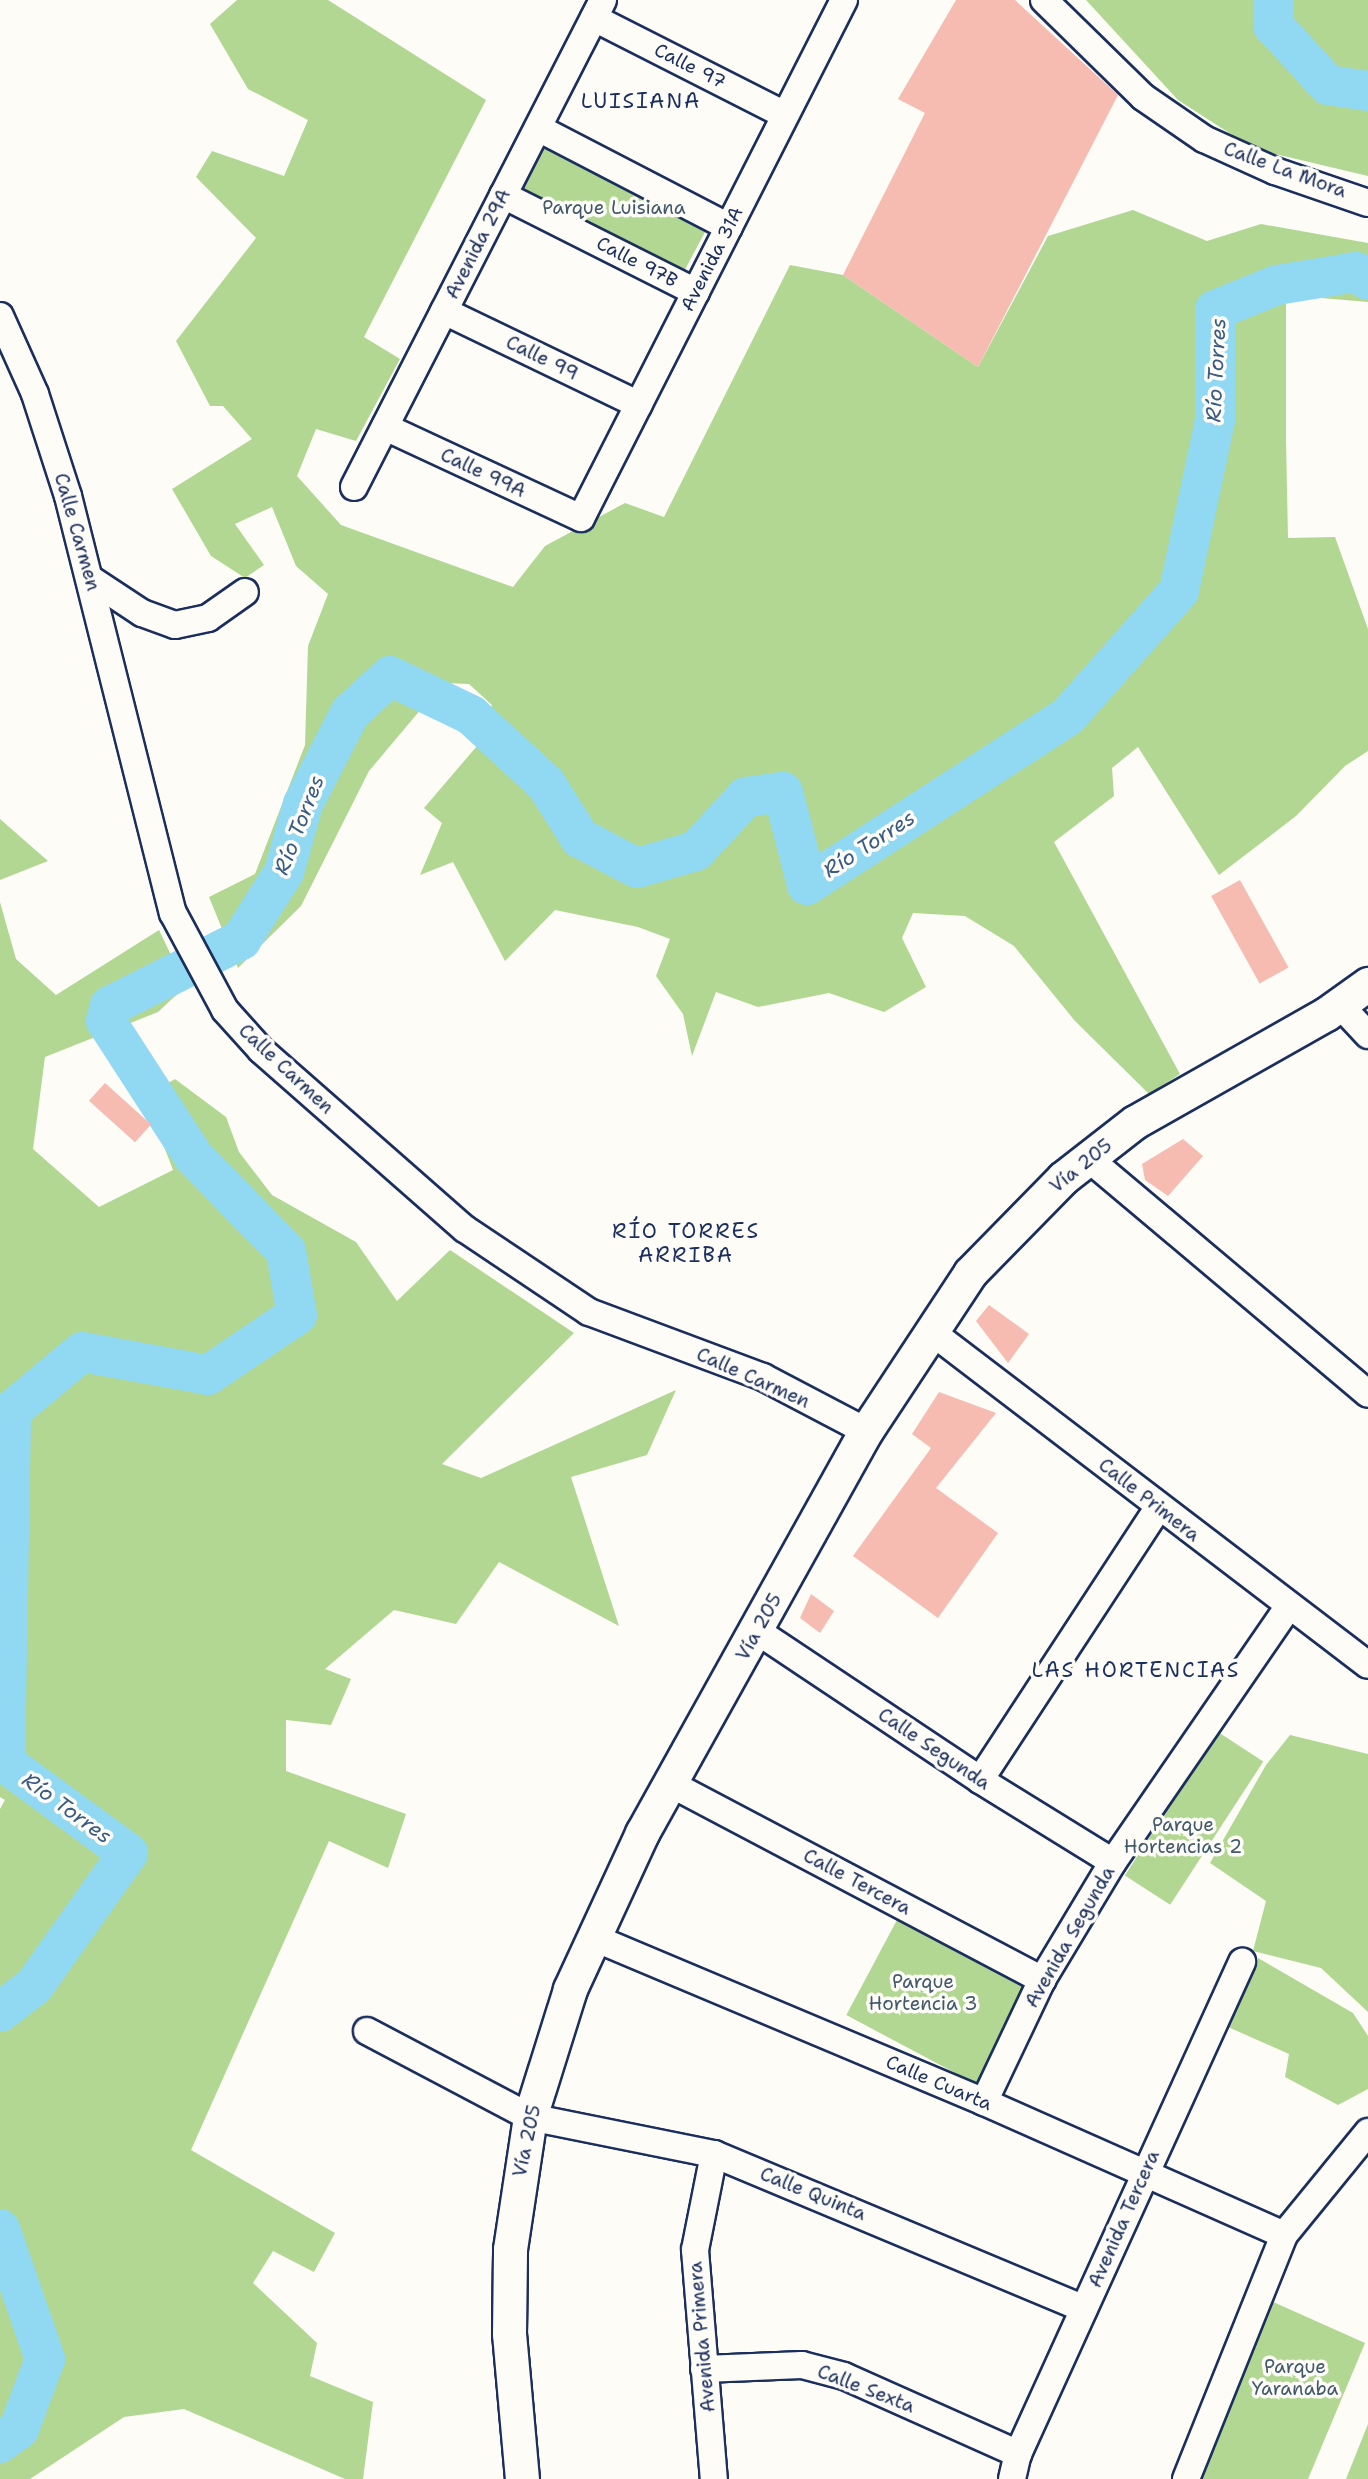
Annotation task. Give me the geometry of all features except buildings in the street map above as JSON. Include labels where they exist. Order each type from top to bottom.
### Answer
[{"type":"main road","name":"Vía 205","points":[[522,2479],[509,2334],[510,2249],[530,2117],[570,1989],[592,1937],[671,1784],[866,1431],[970,1273],[1088,1158],[1146,1116],[1340,1005],[1368,984]]},
{"type":"street","name":"Avenida 31A","points":[[581,518],[844,0]]},
{"type":"street","name":"Calle La Mora","points":[[1044,0],[1143,97],[1204,139],[1266,167],[1368,203]]},
{"type":"street","name":"Calle 97","points":[[598,9],[786,115]]},
{"type":"street","name":"Avenida 29A","points":[[354,487],[598,9]]},
{"type":"street","points":[[538,128],[729,226]]},
{"type":"street","name":"Calle 97B","points":[[503,195],[696,292]]},
{"type":"street","name":"Calle 99","points":[[444,311],[639,405]]},
{"type":"street","name":"Calle Carmen","points":[[0,316],[35,394],[92,580],[179,928],[225,1010],[261,1050],[465,1229],[589,1311],[762,1377],[866,1431]]},
{"type":"street","name":"Calle 99A","points":[[385,427],[581,518]]},
{"type":"street","points":[[92,580],[142,613],[175,625],[208,618],[245,592]]},
{"type":"street","points":[[1340,1005],[1368,1035]]},
{"type":"street","points":[[1088,1158],[1368,1394]]},
{"type":"street","name":"Calle Primera","points":[[933,1333],[1158,1508],[1368,1665]]},
{"type":"street","points":[[980,1780],[1158,1508]]},
{"type":"street","name":"Avenida Segunda","points":[[984,2102],[1042,1980],[1114,1861],[1289,1607]]},
{"type":"street","name":"Calle Segunda","points":[[757,1631],[980,1780],[1114,1861]]},
{"type":"street","name":"Calle Tercera","points":[[671,1784],[1042,1980]]},
{"type":"street","name":"Calle Cuarta","points":[[592,1937],[984,2102],[1284,2235]]},
{"type":"street","name":"Avenida Tercera","points":[[1015,2466],[1143,2174],[1242,1962]]},
{"type":"street","name":"Calle Quinta","points":[[367,2031],[530,2117],[714,2154],[1084,2309]]},
{"type":"street","points":[[1186,2479],[1284,2235],[1368,2132]]},
{"type":"street","name":"Avenida Primera","points":[[714,2154],[695,2250],[714,2479]]},
{"type":"street","name":"Calle Sexta","points":[[704,2369],[802,2364],[844,2375],[1015,2466]]},
{"type":"green space","points":[[237,0],[328,0],[486,100],[364,337],[400,359],[356,441],[316,429],[297,476],[341,525],[513,587],[545,546],[625,503],[664,517],[790,265],[843,275],[978,367],[1048,236],[1133,210],[1207,241],[1261,224],[1368,243],[1368,302],[1286,295],[1286,440],[1288,538],[1335,537],[1368,629],[1368,751],[1345,766],[1296,816],[1219,875],[1138,747],[1112,768],[1114,796],[1054,842],[1180,1074],[1149,1094],[1075,1021],[1014,946],[965,916],[913,913],[902,938],[926,987],[884,1012],[829,993],[758,1007],[716,992],[692,1056],[683,1014],[656,976],[670,939],[638,927],[555,910],[505,961],[453,862],[420,875],[442,823],[424,808],[477,746],[492,705],[469,684],[443,683],[369,771],[301,906],[238,968],[209,897],[255,874],[305,745],[308,646],[328,594],[296,566],[272,507],[235,524],[264,565],[245,578],[211,556],[172,489],[252,439],[223,406],[210,406],[176,341],[256,238],[196,177],[212,151],[284,176],[308,120],[248,89],[210,24]]},
{"type":"green space","points":[[1086,0],[1368,0],[1368,176],[1254,149],[1178,100]]},
{"type":"green space","name":"Parque Luisiana","points":[[545,141],[707,227],[682,275],[520,189]]},
{"type":"green space","points":[[0,819],[48,861],[0,880]]},
{"type":"green space","points":[[0,902],[16,959],[56,995],[159,930],[186,986],[158,1012],[45,1057],[33,1149],[99,1207],[173,1170],[145,1097],[175,1079],[226,1117],[239,1152],[272,1195],[356,1242],[397,1301],[450,1250],[574,1333],[442,1464],[481,1478],[676,1390],[647,1455],[571,1477],[619,1626],[499,1562],[456,1624],[394,1610],[325,1669],[351,1679],[331,1725],[286,1720],[286,1771],[406,1814],[388,1868],[329,1841],[191,2150],[335,2233],[314,2272],[273,2251],[253,2283],[317,2343],[310,2376],[373,2402],[363,2479],[345,2479],[184,2409],[124,2417],[30,2479],[0,2479],[0,1809],[5,1800],[0,1797]]},
{"type":"green space","name":"Parque Hortencias 2","points":[[1218,1732],[1263,1761],[1170,1905],[1125,1875]]},
{"type":"green space","points":[[1290,1735],[1368,1754],[1368,2012],[1321,1968],[1253,1951],[1266,1901],[1210,1863],[1266,1765]]},
{"type":"green space","name":"Parque Hortencia 3","points":[[898,1918],[1030,1988],[978,2085],[846,2015]]},
{"type":"green space","points":[[1258,1958],[1353,2013],[1368,2036],[1368,2089],[1338,2105],[1285,2077],[1289,2054],[1228,2027],[1231,2010]]},
{"type":"green space","name":"Parque Yaranaba","points":[[1271,2301],[1365,2343],[1308,2479],[1202,2479]]},
{"type":"green space","points":[[1368,2424],[1368,2479],[1346,2479]]},
{"type":"waterway","name":"Río Torres","points":[[1273,0],[1273,25],[1328,85],[1368,91]]},
{"type":"waterway","name":"Río Torres","points":[[0,2012],[34,1986],[128,1853],[5,1763],[11,1411],[82,1352],[208,1375],[297,1315],[286,1251],[194,1157],[106,1021],[110,1006],[241,940],[284,872],[303,804],[350,713],[390,676],[471,715],[546,784],[580,838],[637,868],[696,851],[746,797],[783,792],[807,885],[1068,716],[1179,591],[1215,420],[1215,310],[1277,285],[1356,272],[1368,280]]},
{"type":"waterway","name":"Río Torres","points":[[0,2229],[45,2359],[19,2429],[0,2443]]},
{"type":"district","name":"LUISIANA","points":[[641,101]]},
{"type":"district","name":"RÍO TORRES ARRIBA","points":[[686,1243]]},
{"type":"district","name":"LAS HORTENCIAS","points":[[1136,1670]]}]
